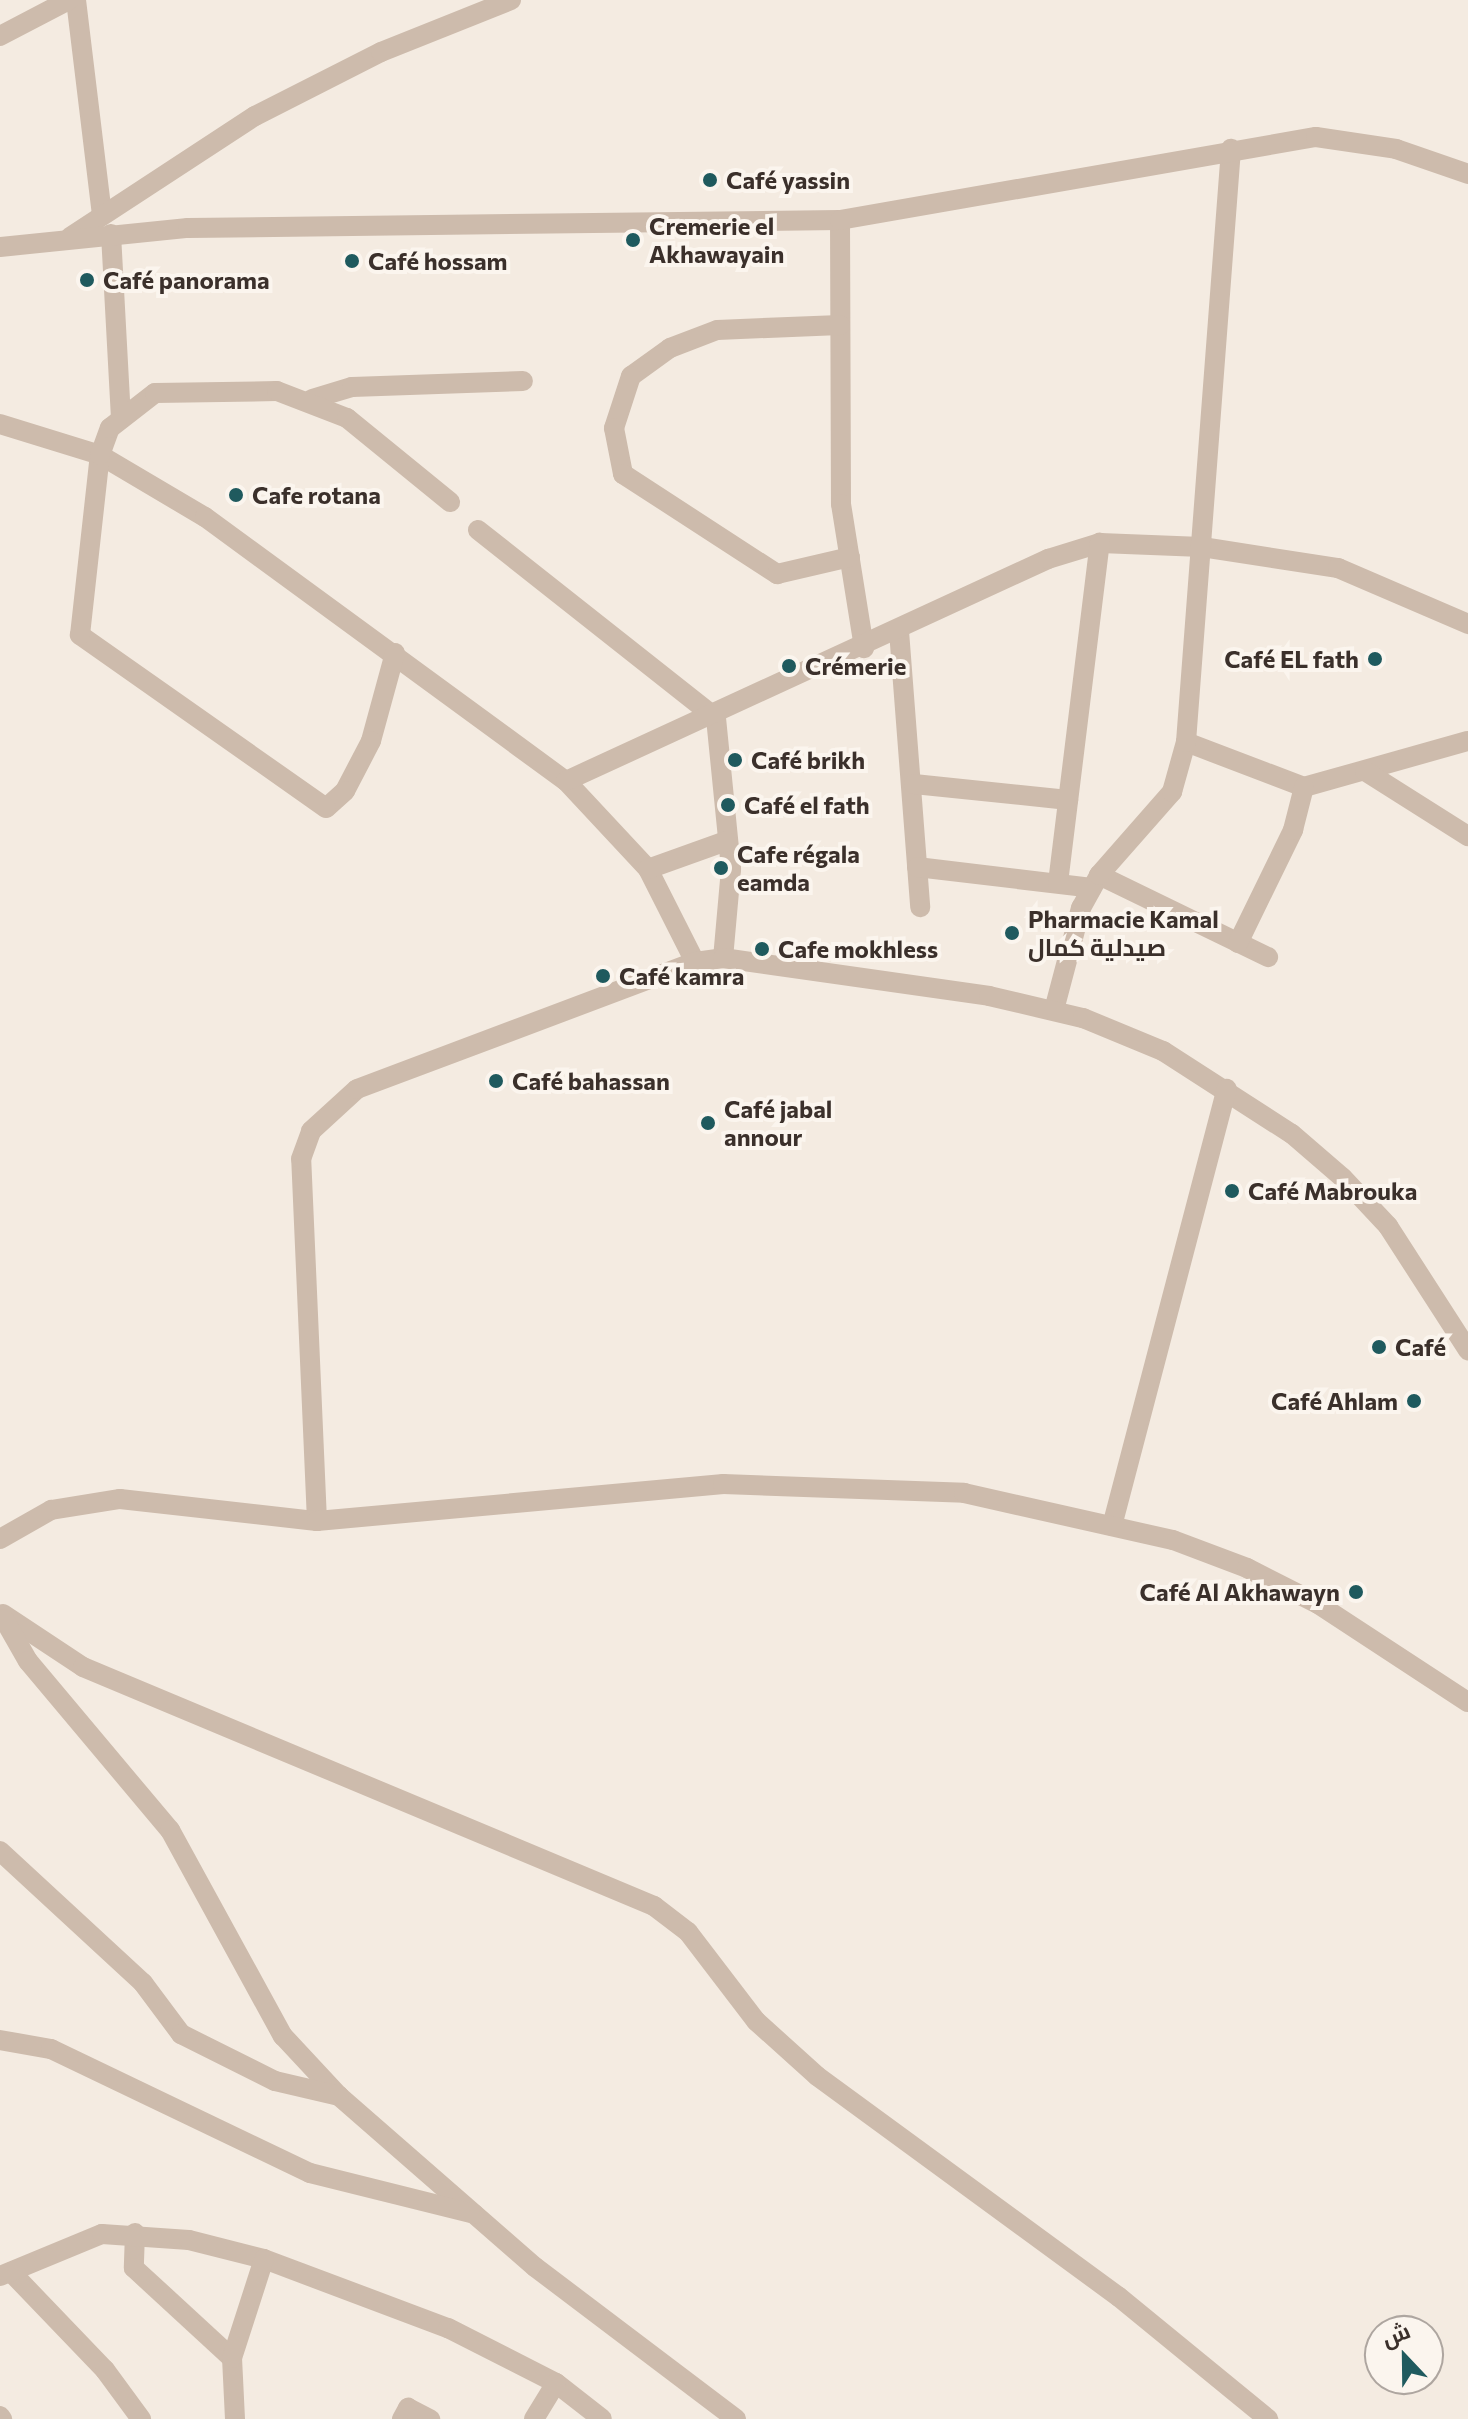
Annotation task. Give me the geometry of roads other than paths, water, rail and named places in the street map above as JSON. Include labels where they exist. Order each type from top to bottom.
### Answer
[{"type":"street","points":[[0,36],[69,0]]},
{"type":"street","points":[[76,0],[102,214]]},
{"type":"street","points":[[70,237],[255,116],[381,52],[511,0]]},
{"type":"street","points":[[0,247],[111,234],[840,220],[1231,149],[1352,139],[1468,174]]},
{"type":"street","points":[[1054,1010],[1096,882],[1172,792],[1186,742],[1231,149]]},
{"type":"street","points":[[840,220],[841,504],[864,648]]},
{"type":"street","points":[[111,234],[121,417]]},
{"type":"street","points":[[840,325],[717,330],[670,348],[631,376],[614,428],[623,474],[777,574],[850,557]]},
{"type":"street","points":[[395,653],[371,741],[345,791],[326,808],[80,635],[100,455],[121,417],[143,399],[179,390],[312,399],[352,387],[523,381]]},
{"type":"street","points":[[312,399],[347,418],[450,502]]},
{"type":"street","points":[[0,424],[100,455],[205,517],[566,781],[648,869],[695,962]]},
{"type":"street","points":[[478,530],[716,718],[726,841],[723,958]]},
{"type":"street","points":[[1058,883],[1100,543]]},
{"type":"street","points":[[566,781],[716,718],[1048,559],[1100,543],[1202,547],[1338,568],[1468,624]]},
{"type":"street","points":[[899,631],[914,784],[920,907]]},
{"type":"street","points":[[1186,742],[1304,787],[1468,741]]},
{"type":"street","points":[[1365,771],[1468,836]]},
{"type":"street","points":[[914,784],[1068,800]]},
{"type":"street","points":[[1238,943],[1293,830],[1304,787]]},
{"type":"street","points":[[648,869],[726,841]]},
{"type":"street","points":[[917,867],[1058,883],[1096,882],[1268,957]]},
{"type":"street","points":[[317,1521],[301,1159],[311,1131],[357,1089],[695,962],[723,958],[913,981],[1054,1010],[1163,1051],[1227,1089],[1292,1134],[1388,1226],[1468,1350]]},
{"type":"street","points":[[1112,1526],[1227,1089]]},
{"type":"street","points":[[0,1539],[51,1510],[108,1500],[317,1521],[768,1483],[964,1493],[1112,1526],[1247,1568],[1318,1604],[1468,1702]]},
{"type":"street","points":[[1,1611],[28,1661],[170,1830],[266,2015],[339,2096],[474,2214],[736,2419]]},
{"type":"street","points":[[1,1611],[83,1667],[654,1906],[688,1932],[756,2021],[817,2076],[1143,2315],[1268,2419]]},
{"type":"street","points":[[0,1851],[151,1991],[181,2034],[275,2081],[339,2096]]},
{"type":"street","points":[[0,2040],[51,2049],[310,2173],[474,2214]]},
{"type":"street","points":[[135,2233],[134,2268],[232,2358]]},
{"type":"street","points":[[141,2419],[105,2370],[5,2274],[91,2236],[135,2233],[264,2259],[448,2328],[556,2383],[602,2419]]},
{"type":"street","points":[[235,2419],[232,2358],[264,2259]]},
{"type":"street","points":[[534,2419],[556,2383]]},
{"type":"street","points":[[402,2419],[408,2408],[430,2419]]},
{"type":"place","name":"Café yassin","points":[[710,180]]},
{"type":"place","name":"Cremerie el Akhawayain","points":[[633,240]]},
{"type":"place","name":"Café hossam","points":[[352,261]]},
{"type":"place","name":"Café panorama","points":[[87,280]]},
{"type":"place","name":"Cafe rotana","points":[[236,495]]},
{"type":"place","name":"Café EL fath","points":[[1375,659]]},
{"type":"place","name":"Crémerie","points":[[789,666]]},
{"type":"place","name":"Café brikh","points":[[735,760]]},
{"type":"place","name":"Café el fath","points":[[728,805]]},
{"type":"place","name":"Cafe régala eamda","points":[[721,868]]},
{"type":"place","name":"Pharmacie Kamal صيدلية كمال","points":[[1012,933]]},
{"type":"place","name":"Cafe mokhless","points":[[762,949]]},
{"type":"place","name":"Café kamra","points":[[603,976]]},
{"type":"place","name":"Café bahassan","points":[[496,1081]]},
{"type":"place","name":"Café jabal annour","points":[[708,1123]]},
{"type":"place","name":"Café Mabrouka","points":[[1232,1191]]},
{"type":"place","name":"Café","points":[[1379,1347]]},
{"type":"place","name":"Café Ahlam","points":[[1414,1401]]},
{"type":"place","name":"Café Al Akhawayn","points":[[1356,1592]]}]
